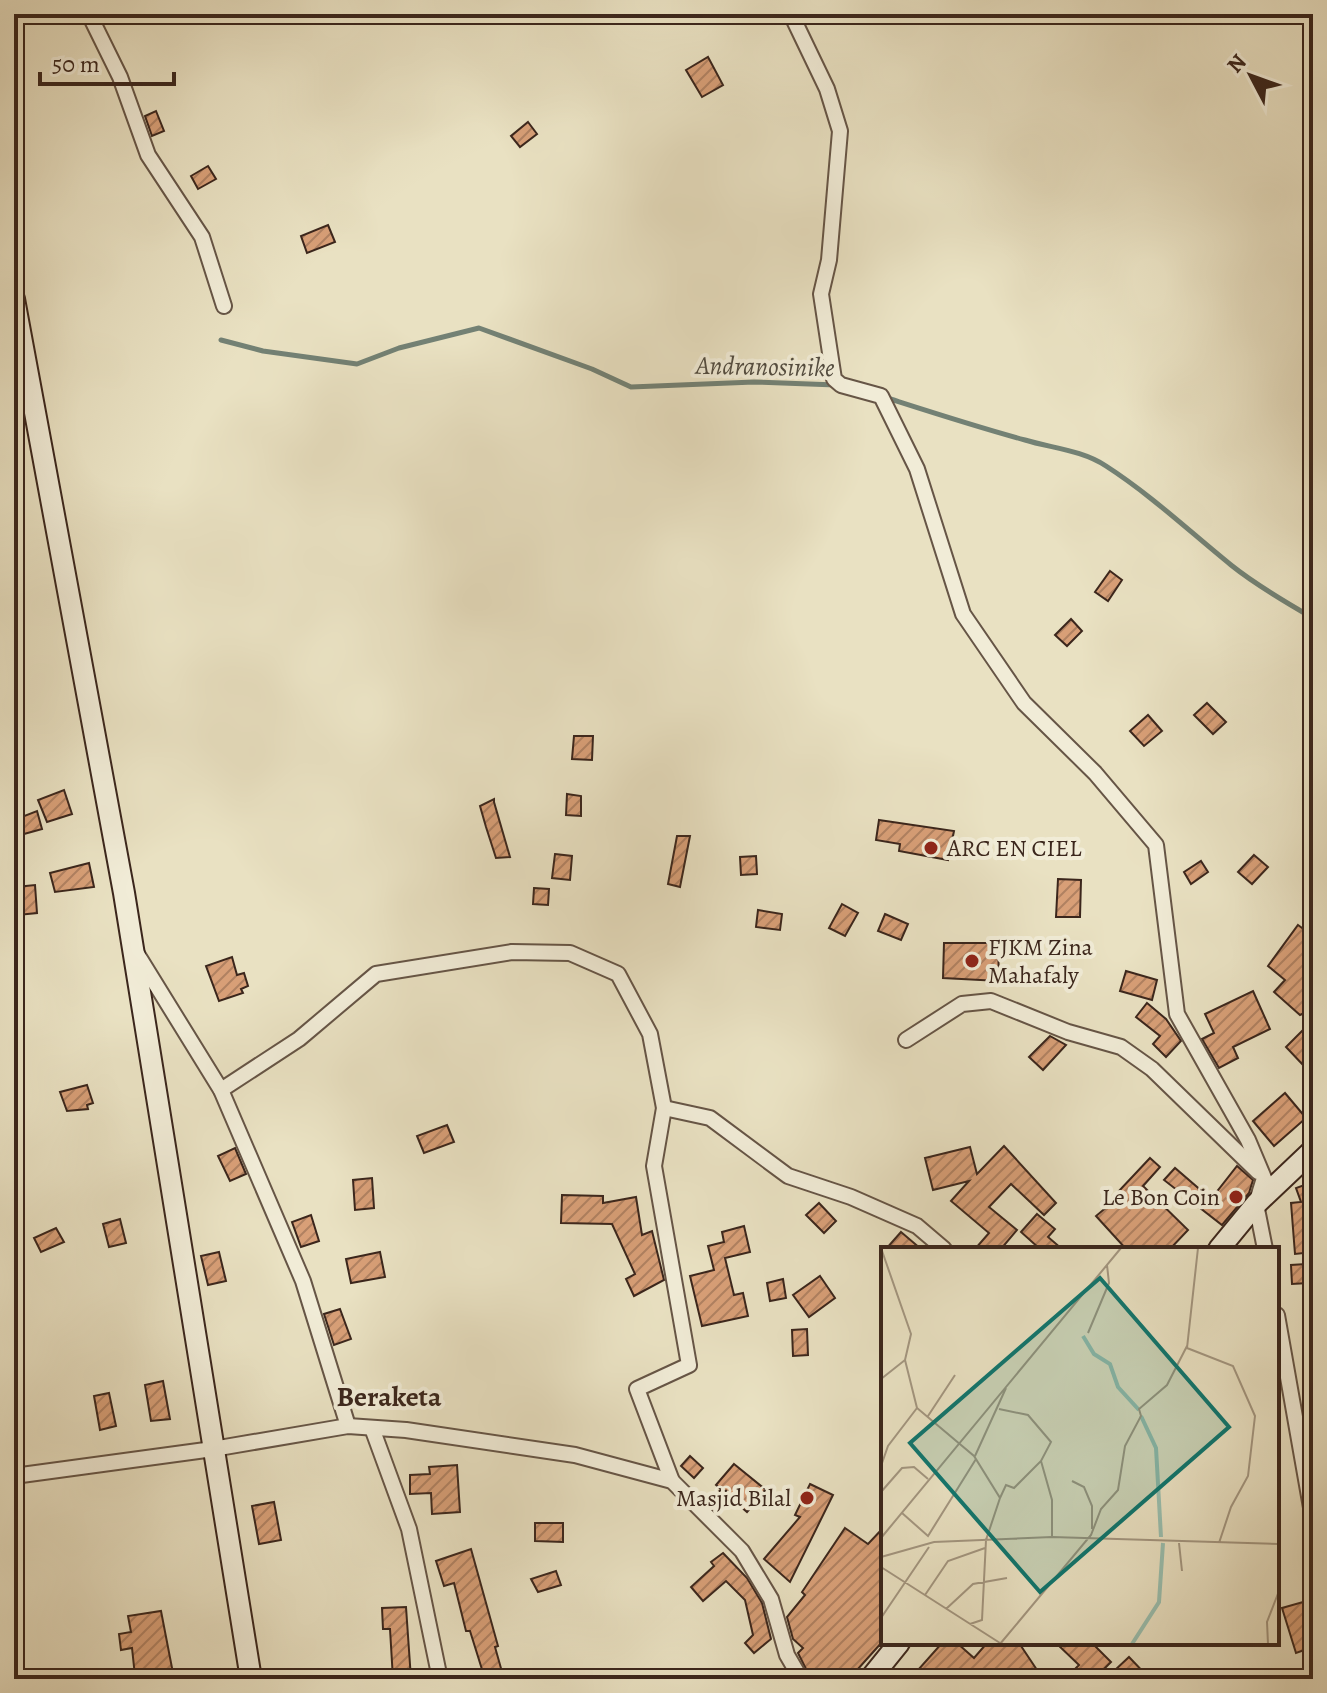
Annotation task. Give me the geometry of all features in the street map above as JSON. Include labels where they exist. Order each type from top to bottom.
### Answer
[{"type":"street","points":[[89,14],[120,77],[148,155],[202,237],[224,306]]},
{"type":"street","points":[[791,14],[827,89],[840,131],[829,260],[821,294],[834,379],[841,385],[881,396],[917,469],[963,614],[1024,703],[1095,773],[1156,845],[1177,1014],[1248,1140],[1264,1178],[1256,1204],[1265,1247]]},
{"type":"street","points":[[14,299],[133,947],[251,1679]]},
{"type":"street","points":[[133,947],[221,1090],[303,1281],[348,1426]]},
{"type":"street","points":[[221,1090],[299,1039],[376,974],[512,952],[570,953],[618,974],[650,1034],[664,1108],[654,1166],[689,1365],[637,1389],[672,1481],[742,1551],[771,1599],[787,1655],[801,1679]]},
{"type":"street","points":[[906,1040],[962,1004],[991,1001],[1068,1032],[1121,1047],[1152,1069],[1264,1178]]},
{"type":"street","points":[[664,1108],[710,1118],[788,1176],[851,1197],[917,1226],[942,1247]]},
{"type":"street","points":[[1221,1247],[1256,1204],[1313,1150]]},
{"type":"street","points":[[1279,1326],[1313,1519]]},
{"type":"street","points":[[14,1476],[213,1449],[348,1426],[575,1455],[672,1481]]},
{"type":"street","points":[[372,1428],[409,1529],[440,1679]]},
{"type":"street","points":[[870,1679],[897,1645]]},
{"type":"building","points":[[708,57],[723,85],[702,97],[686,70]]},
{"type":"building","points":[[156,111],[164,131],[152,136],[145,116]]},
{"type":"building","points":[[528,122],[537,134],[520,147],[511,136]]},
{"type":"building","points":[[208,166],[216,179],[198,189],[191,176]]},
{"type":"building","points":[[328,225],[335,242],[307,253],[301,236]]},
{"type":"building","points":[[1110,571],[1122,580],[1108,601],[1095,592]]},
{"type":"building","points":[[1071,619],[1082,631],[1067,646],[1055,635]]},
{"type":"building","points":[[1207,703],[1226,722],[1213,734],[1194,715]]},
{"type":"building","points":[[1148,715],[1162,731],[1144,746],[1130,731]]},
{"type":"building","points":[[574,736],[593,736],[592,760],[572,759]]},
{"type":"building","points":[[64,790],[72,814],[47,822],[38,800]]},
{"type":"building","points":[[567,794],[581,796],[581,816],[566,815]]},
{"type":"building","points":[[494,799],[510,857],[496,858],[480,806]]},
{"type":"building","points":[[37,811],[42,829],[24,834],[19,818]]},
{"type":"building","points":[[879,820],[954,831],[948,860],[899,851],[900,844],[876,840]]},
{"type":"building","points":[[677,836],[690,836],[680,887],[668,884]]},
{"type":"building","points":[[555,854],[572,856],[570,880],[552,878]]},
{"type":"building","points":[[1254,855],[1268,867],[1252,884],[1238,872]]},
{"type":"building","points":[[756,856],[757,874],[741,875],[740,857]]},
{"type":"building","points":[[1201,861],[1208,872],[1191,884],[1184,872]]},
{"type":"building","points":[[89,863],[94,887],[55,892],[50,873]]},
{"type":"building","points":[[1058,879],[1081,880],[1080,917],[1056,917]]},
{"type":"building","points":[[35,885],[37,913],[18,915],[16,887]]},
{"type":"building","points":[[534,888],[549,889],[548,905],[533,904]]},
{"type":"building","points":[[842,904],[858,913],[845,936],[829,928]]},
{"type":"building","points":[[758,910],[782,914],[780,930],[756,927]]},
{"type":"building","points":[[885,914],[908,924],[901,940],[878,931]]},
{"type":"building","points":[[1298,925],[1313,936],[1313,1009],[1300,1015],[1274,992],[1285,980],[1268,966]]},
{"type":"building","points":[[944,943],[998,943],[999,981],[943,978]]},
{"type":"building","points":[[232,957],[237,975],[244,973],[248,986],[241,989],[243,993],[219,1001],[206,966]]},
{"type":"building","points":[[1126,971],[1157,980],[1152,1000],[1120,991]]},
{"type":"building","points":[[1253,991],[1270,1029],[1233,1047],[1238,1058],[1219,1068],[1202,1039],[1214,1033],[1205,1014]]},
{"type":"building","points":[[1147,1003],[1166,1019],[1181,1041],[1166,1057],[1153,1044],[1160,1036],[1136,1017]]},
{"type":"building","points":[[1313,1020],[1313,1057],[1304,1066],[1286,1047]]},
{"type":"building","points":[[1050,1036],[1066,1045],[1043,1070],[1029,1057]]},
{"type":"building","points":[[87,1085],[93,1103],[87,1105],[88,1109],[67,1111],[60,1092]]},
{"type":"building","points":[[1285,1093],[1306,1118],[1274,1146],[1253,1121]]},
{"type":"building","points":[[447,1125],[454,1142],[424,1153],[417,1136]]},
{"type":"building","points":[[1004,1146],[1056,1203],[1044,1215],[1011,1184],[989,1207],[1017,1230],[1003,1247],[977,1247],[989,1233],[951,1201],[969,1181],[933,1190],[925,1158],[970,1147],[977,1174]]},
{"type":"building","points":[[235,1148],[246,1174],[230,1181],[218,1156]]},
{"type":"building","points":[[1150,1158],[1160,1167],[1143,1186],[1188,1230],[1172,1247],[1124,1247],[1096,1216],[1121,1195],[1118,1192]]},
{"type":"building","points":[[1237,1166],[1253,1180],[1249,1193],[1222,1225],[1164,1180],[1175,1168],[1211,1199]]},
{"type":"building","points":[[372,1178],[374,1208],[355,1210],[353,1180]]},
{"type":"building","points":[[1313,1182],[1313,1252],[1295,1254],[1291,1203],[1301,1202],[1296,1188]]},
{"type":"building","points":[[562,1195],[603,1196],[603,1203],[636,1197],[642,1235],[652,1231],[664,1280],[634,1296],[626,1279],[635,1274],[612,1224],[561,1223]]},
{"type":"building","points":[[819,1203],[836,1221],[824,1233],[806,1215]]},
{"type":"building","points":[[1037,1214],[1055,1229],[1048,1237],[1060,1247],[1038,1247],[1021,1232]]},
{"type":"building","points":[[311,1215],[319,1241],[301,1247],[292,1222]]},
{"type":"building","points":[[120,1219],[126,1243],[109,1247],[103,1224]]},
{"type":"building","points":[[744,1226],[750,1252],[725,1258],[734,1295],[743,1293],[748,1316],[702,1326],[690,1276],[714,1270],[708,1246],[724,1242],[722,1232]]},
{"type":"building","points":[[56,1228],[64,1242],[41,1252],[34,1238]]},
{"type":"building","points":[[901,1232],[919,1247],[888,1247]]},
{"type":"building","points":[[219,1252],[226,1281],[208,1285],[201,1256]]},
{"type":"building","points":[[380,1252],[385,1277],[351,1283],[346,1259]]},
{"type":"building","points":[[1306,1264],[1308,1283],[1292,1284],[1291,1265]]},
{"type":"building","points":[[820,1276],[835,1298],[809,1317],[793,1295]]},
{"type":"building","points":[[783,1279],[786,1298],[770,1301],[767,1283]]},
{"type":"building","points":[[340,1309],[351,1339],[334,1345],[324,1314]]},
{"type":"building","points":[[807,1329],[808,1355],[793,1356],[792,1330]]},
{"type":"building","points":[[163,1381],[170,1419],[151,1421],[145,1385]]},
{"type":"building","points":[[109,1393],[116,1426],[100,1430],[94,1396]]},
{"type":"building","points":[[690,1456],[703,1468],[694,1478],[681,1466]]},
{"type":"building","points":[[734,1464],[766,1490],[747,1512],[716,1485]]},
{"type":"building","points":[[457,1465],[460,1512],[432,1514],[431,1493],[410,1494],[410,1475],[430,1474],[429,1467]]},
{"type":"building","points":[[810,1484],[833,1495],[790,1582],[764,1559],[800,1517],[795,1515]]},
{"type":"building","points":[[274,1502],[281,1540],[259,1544],[252,1506]]},
{"type":"building","points":[[535,1523],[563,1523],[563,1542],[535,1541]]},
{"type":"building","points":[[845,1528],[868,1544],[881,1530],[881,1643],[849,1679],[811,1679],[798,1653],[803,1648],[793,1639],[787,1617],[805,1595],[802,1592]]},
{"type":"building","points":[[471,1549],[504,1679],[485,1679],[470,1631],[466,1631],[454,1583],[444,1586],[436,1561]]},
{"type":"building","points":[[723,1553],[747,1578],[762,1603],[771,1639],[754,1653],[745,1643],[753,1635],[745,1600],[726,1581],[703,1601],[691,1587],[714,1566],[711,1562]]},
{"type":"building","points":[[556,1571],[561,1585],[538,1592],[531,1579]]},
{"type":"building","points":[[1310,1600],[1313,1647],[1296,1653],[1282,1608]]},
{"type":"building","points":[[406,1607],[411,1679],[393,1679],[390,1629],[383,1629],[382,1608]]},
{"type":"building","points":[[161,1611],[173,1673],[135,1676],[132,1648],[121,1650],[119,1634],[131,1632],[128,1616]]},
{"type":"building","points":[[940,1645],[959,1645],[974,1658],[985,1645],[1020,1645],[1043,1679],[910,1679]]},
{"type":"building","points":[[1058,1645],[1094,1645],[1111,1662],[1094,1679],[1084,1679],[1074,1670],[1079,1665]]},
{"type":"building","points":[[1129,1657],[1150,1679],[1122,1679],[1114,1671]]},
{"type":"waterway","name":"Andranosinike","points":[[221,340],[263,351],[357,364],[399,348],[479,328],[592,369],[631,387],[754,382],[836,385]]},
{"type":"waterway","name":"Andranosinike","points":[[884,397],[1097,461],[1139,489],[1241,572],[1313,618]]},
{"type":"place","name":"ARC EN CIEL","points":[[931,848]]},
{"type":"place","name":"FJKM Zina Mahafaly","points":[[972,961]]},
{"type":"place","name":"Le Bon Coin","points":[[1236,1197]]},
{"type":"place","name":"Masjid Bilal","points":[[807,1498]]},
{"type":"district","name":"Beraketa","points":[[389,1396]]}]
